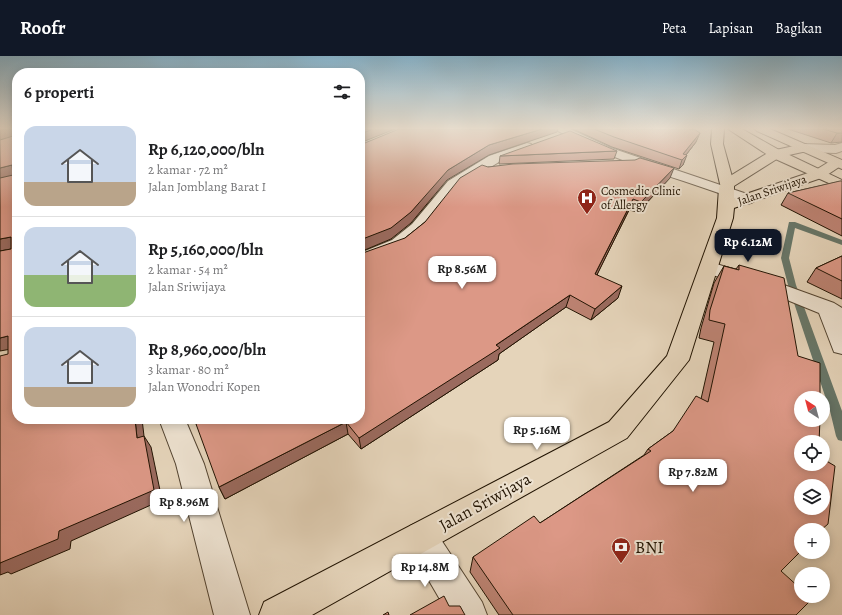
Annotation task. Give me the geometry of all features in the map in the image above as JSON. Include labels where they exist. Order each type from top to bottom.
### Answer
[{"type":"main road","points":[[720,155],[727,187]]},
{"type":"main road","name":"Jalan Sriwijaya","points":[[277,615],[618,430],[677,360],[710,268],[725,218],[728,205],[727,187],[774,155]]},
{"type":"main road","points":[[778,155],[842,185]]},
{"type":"main road","name":"Jalan Sriwijaya","points":[[728,205],[819,174],[839,156]]},
{"type":"street","points":[[365,258],[398,244],[418,228],[454,184],[494,159],[505,155]]},
{"type":"street","points":[[620,155],[640,163],[727,187],[748,199]]},
{"type":"street","points":[[611,165],[640,163]]},
{"type":"street","points":[[470,174],[505,169]]},
{"type":"street","points":[[710,268],[777,289],[835,312],[842,346]]},
{"type":"street","points":[[174,424],[190,464],[232,615]]},
{"type":"street","points":[[421,538],[469,615]]},
{"type":"building","points":[[0,155],[12,155],[12,165],[0,168]]},
{"type":"building","points":[[365,155],[472,155],[448,170],[411,212],[391,228],[365,238]]},
{"type":"building","points":[[667,155],[687,155],[682,160]]},
{"type":"building","points":[[640,158],[674,168],[641,202],[633,199],[595,274],[622,286],[595,309],[570,295],[496,345],[500,348],[359,438],[348,424],[365,424],[365,252],[405,238],[425,222],[460,178],[482,165],[488,167],[513,164],[635,160]]},
{"type":"building","points":[[12,175],[12,424],[136,424],[137,438],[144,436],[154,490],[59,531],[58,539],[0,563],[0,356],[8,354],[8,336],[0,338],[0,251],[11,249],[11,237],[0,239],[0,178]]},
{"type":"building","points":[[842,181],[842,219],[788,193]]},
{"type":"building","points":[[842,256],[842,281],[816,268]]},
{"type":"building","points":[[739,265],[784,278],[798,356],[820,363],[820,391],[794,391],[794,427],[820,427],[819,435],[794,435],[794,471],[830,471],[830,463],[835,466],[830,507],[830,479],[794,479],[794,515],[829,515],[828,523],[794,523],[794,558],[781,571],[794,583],[794,603],[808,603],[796,615],[513,615],[473,557],[534,516],[540,523],[651,451],[648,449],[673,431],[696,396],[708,402],[725,324],[709,320],[710,310],[724,266],[739,270]]},
{"type":"building","points":[[196,424],[342,424],[219,487]]},
{"type":"building","points":[[444,596],[449,606],[460,606],[465,615],[410,615]]},
{"type":"waterway","points":[[842,243],[792,224],[785,258],[792,285],[836,411],[842,436]]},
{"type":"place","name":"Cosmedic Clinic of Allergy","points":[[587,215]]},
{"type":"place","name":"BNI","points":[[621,564]]}]
